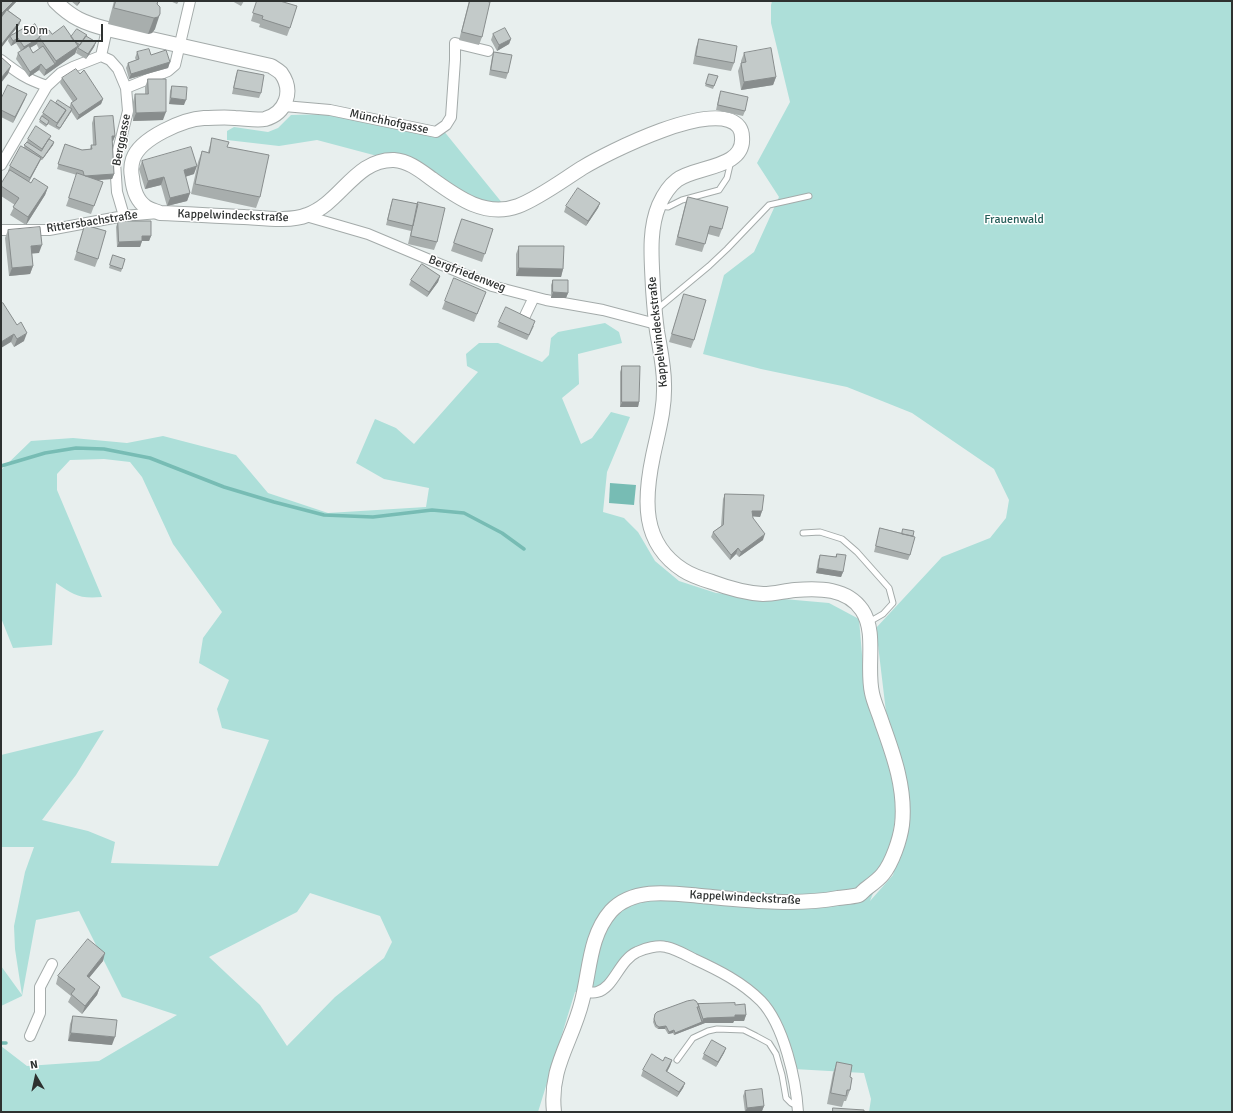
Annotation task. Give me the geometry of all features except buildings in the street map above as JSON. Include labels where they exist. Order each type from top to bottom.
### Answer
[{"type":"street","points":[[55,1],[75,18],[87,24],[271,66],[280,73],[285,83],[287,95],[284,106]]},
{"type":"street","points":[[126,88],[168,71],[175,65],[190,1]]},
{"type":"street","points":[[1,165],[47,86],[62,73],[101,56],[107,29]]},
{"type":"street","name":"Münchhofgasse","points":[[284,106],[330,110],[436,132],[446,125],[451,117],[455,43],[488,50]]},
{"type":"street","name":"Berggasse","points":[[101,56],[110,60],[118,69],[126,88],[128,111],[115,162],[117,192],[124,216]]},
{"type":"street","points":[[1,60],[30,80],[47,86]]},
{"type":"street","name":"Kappelwindeckstraße","points":[[284,106],[272,117],[263,120],[203,118],[188,121],[150,139],[139,149],[133,158],[131,171],[133,184],[138,199],[146,207],[160,213],[263,218],[290,218],[306,216],[326,204],[361,171],[376,163],[392,160],[406,162],[451,193],[476,206],[492,209],[508,208],[524,204],[587,165],[630,143],[666,129],[706,119],[722,119],[732,122],[738,126],[742,135],[742,141],[738,154],[722,164],[688,174],[678,179],[670,186],[659,206],[652,235],[655,318],[664,379],[664,408],[648,477],[647,509],[650,528],[659,545],[669,559],[682,570],[696,577],[747,592],[767,594],[794,590],[820,589],[840,592],[854,601],[863,611],[869,622],[869,674],[872,694],[896,766],[901,788],[903,814],[901,834],[891,860],[882,876],[859,895],[823,901],[761,901],[669,893],[645,894],[628,899],[613,908],[599,928],[592,952],[585,992],[579,1014],[555,1074],[552,1097],[554,1112]]},
{"type":"street","name":"Rittersbachstraße","points":[[1,230],[49,230],[124,216],[160,213]]},
{"type":"street","name":"Bergfriedenweg","points":[[306,216],[368,234],[492,286],[575,306],[655,318]]},
{"type":"street","points":[[524,320],[534,297]]},
{"type":"street","points":[[585,992],[598,992],[611,983],[619,969],[636,952],[652,948],[666,947],[707,965],[736,980],[762,1002],[776,1025],[790,1062],[798,1109]]},
{"type":"street","points":[[30,1036],[40,1013],[40,987],[52,964]]},
{"type":"lane","points":[[659,206],[668,207],[682,200],[719,190],[727,178],[732,158]]},
{"type":"lane","points":[[655,318],[718,258],[769,205],[809,196]]},
{"type":"lane","points":[[803,533],[820,532],[842,539],[857,552],[889,588],[893,603],[883,614],[869,622]]},
{"type":"lane","points":[[677,1060],[693,1038],[708,1031],[717,1029],[744,1030],[769,1043],[776,1054],[786,1098],[798,1109]]},
{"type":"green space","name":"Frauenwald","points":[[772,1],[1232,1],[1232,1112],[869,1112],[871,1099],[864,1073],[794,1069],[792,1061],[752,989],[651,944],[597,989],[575,992],[538,1112],[1,1112],[1,1046],[27,1066],[99,1061],[177,1015],[122,997],[79,911],[36,920],[22,996],[1,1006],[1,966],[22,995],[15,949],[14,926],[25,872],[34,847],[1,847],[1,755],[104,730],[76,775],[42,820],[88,831],[115,842],[111,863],[218,866],[269,740],[222,728],[217,709],[229,680],[199,663],[203,638],[222,612],[173,544],[142,477],[130,462],[104,459],[70,460],[57,474],[57,490],[102,597],[82,597],[68,591],[56,583],[52,645],[13,648],[1,618],[1,470],[31,441],[73,438],[127,443],[163,436],[236,455],[268,493],[328,513],[426,507],[429,488],[384,479],[356,463],[375,419],[396,428],[414,444],[478,372],[467,366],[466,354],[479,343],[498,343],[542,362],[549,355],[551,338],[558,332],[605,323],[619,332],[622,343],[578,354],[579,384],[562,398],[581,444],[592,438],[611,412],[630,417],[607,472],[603,512],[624,518],[638,532],[655,561],[679,581],[716,593],[829,603],[859,619],[865,690],[894,775],[896,811],[891,847],[870,901],[893,875],[908,820],[908,788],[886,712],[876,628],[942,557],[990,538],[1006,518],[1009,500],[994,469],[912,413],[847,387],[761,369],[703,354],[724,275],[754,252],[779,197],[757,163],[790,102],[771,23]],"holes":[[[310,893],[380,916],[392,942],[384,958],[335,997],[287,1046],[260,1005],[209,957],[297,912]]]},
{"type":"green space","points":[[330,114],[443,130],[503,204],[481,201],[381,157],[317,140],[279,146],[227,140],[227,131],[234,127],[268,132],[278,128],[291,115]]},
{"type":"shaded area","points":[[610,483],[636,485],[634,505],[609,503]]},
{"type":"waterway","points":[[1,466],[45,453],[76,448],[104,449],[150,458],[224,487],[324,515],[373,517],[432,510],[464,513],[502,533],[524,549]]},
{"type":"waterway","points":[[1,1043],[6,1043]]}]
